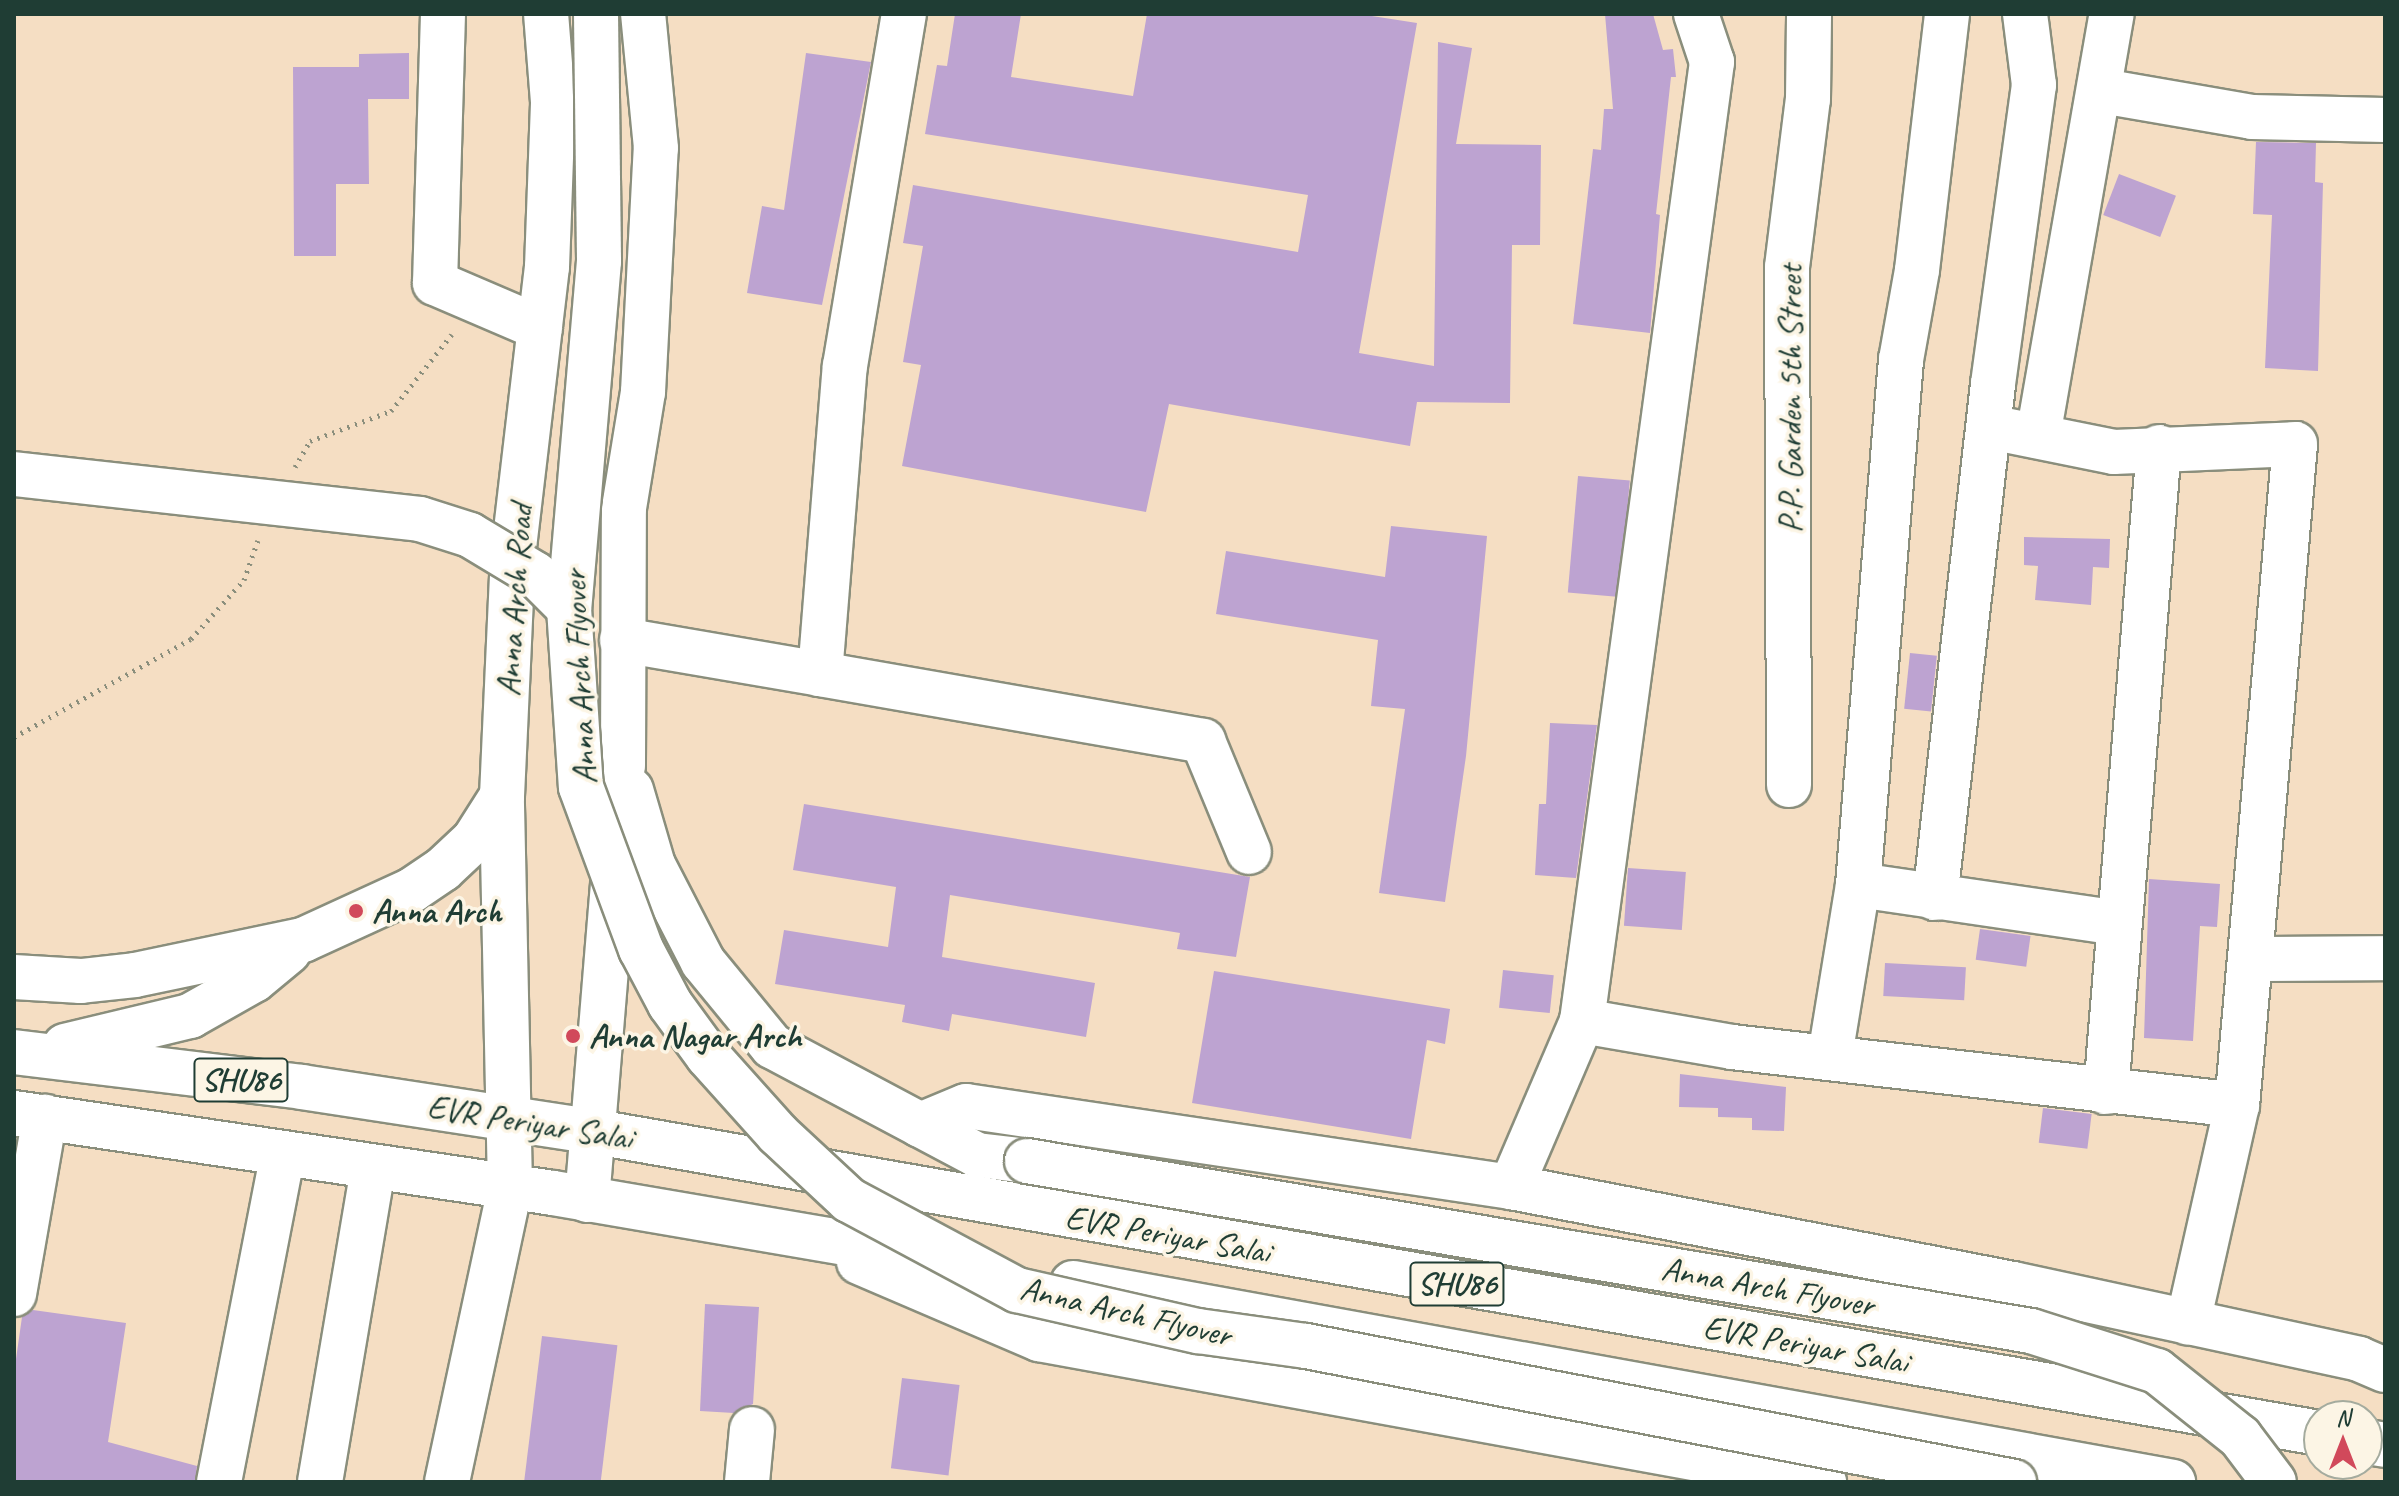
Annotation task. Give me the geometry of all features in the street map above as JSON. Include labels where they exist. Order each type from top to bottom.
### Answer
[{"type":"main road","points":[[443,14],[435,283],[540,328]]},
{"type":"main road","name":"Anna Arch Road","points":[[447,1482],[510,1187],[502,796],[521,496],[540,328],[553,102],[546,14]]},
{"type":"main road","name":"Anna Arch Flyover","points":[[596,14],[599,261],[569,608],[581,787],[601,852],[648,963],[708,1056],[778,1134],[849,1200],[892,1226],[1017,1290],[1198,1331],[1306,1346],[2014,1482]]},
{"type":"main road","points":[[587,1200],[596,1132],[623,765],[624,508],[643,392],[656,148],[643,14]]},
{"type":"main road","points":[[820,674],[845,366],[904,14]]},
{"type":"main road","points":[[1511,1187],[1582,1021],[1712,62],[1696,14]]},
{"type":"main road","name":"P.P. Garden 5th Street","points":[[1789,785],[1787,267],[1808,99],[1809,14]]},
{"type":"main road","points":[[1830,1056],[1858,885],[1901,360],[1917,270],[1947,14]]},
{"type":"main road","points":[[1935,898],[2034,85],[2025,14]]},
{"type":"main road","points":[[2038,436],[2102,91],[2112,14]]},
{"type":"main road","points":[[2102,91],[2252,117],[2385,120]]},
{"type":"main road","points":[[1990,427],[2114,452],[2159,447],[2295,444],[2237,1105],[2188,1323]]},
{"type":"main road","points":[[2106,1092],[2159,447]]},
{"type":"main road","points":[[14,474],[420,519],[470,535],[535,574],[569,608]]},
{"type":"main road","points":[[521,496],[624,508]]},
{"type":"main road","points":[[510,639],[622,640],[1203,741],[1249,852]]},
{"type":"main road","points":[[623,765],[653,865],[703,962],[772,1046],[920,1125],[966,1106],[1511,1187],[2188,1323],[2359,1359],[2385,1370]]},
{"type":"main road","points":[[14,977],[81,981],[135,975],[303,940],[412,890],[443,869],[474,840],[502,796]]},
{"type":"main road","points":[[1858,885],[2118,923]]},
{"type":"main road","points":[[21,1053],[190,1016],[254,980],[303,940]]},
{"type":"main road","points":[[2251,959],[2385,958]]},
{"type":"main road","points":[[1582,1021],[1732,1047],[2237,1105]]},
{"type":"main road","name":"EVR Periyar Salai","points":[[21,1053],[596,1132],[2303,1430]]},
{"type":"main road","points":[[14,1294],[30,1115]]},
{"type":"main road","name":"EVR Periyar Salai","points":[[30,1115],[787,1231],[2173,1482]]},
{"type":"main road","name":"Anna Arch Flyover","points":[[920,1125],[977,1155],[2031,1331],[2157,1371],[2240,1437],[2274,1482]]},
{"type":"main road","points":[[219,1482],[283,1153]]},
{"type":"main road","points":[[911,1188],[977,1155]]},
{"type":"main road","points":[[320,1482],[373,1167]]},
{"type":"main road","points":[[787,1231],[1039,1339],[1730,1475],[1824,1482]]},
{"type":"main road","points":[[747,1482],[752,1429]]},
{"type":"building","points":[[955,14],[1021,14],[1011,77],[1133,96],[1147,14],[1359,14],[1417,23],[1359,353],[1434,366],[1438,42],[1472,48],[1456,144],[1541,145],[1540,245],[1512,245],[1510,403],[1417,402],[1410,446],[1169,404],[1146,512],[902,466],[921,365],[903,362],[923,246],[903,243],[913,185],[1298,252],[1308,195],[925,134],[937,65],[947,66]]},
{"type":"building","points":[[1605,14],[1653,14],[1663,50],[1673,49],[1676,77],[1671,77],[1656,214],[1660,215],[1650,333],[1573,324],[1593,149],[1601,150],[1604,109],[1613,109]]},
{"type":"building","points":[[409,53],[409,99],[368,99],[369,184],[336,184],[336,256],[294,256],[293,67],[359,67],[359,54]]},
{"type":"building","points":[[806,53],[871,62],[822,305],[747,293],[762,206],[784,210]]},
{"type":"building","points":[[2256,142],[2316,143],[2315,182],[2323,183],[2318,371],[2265,368],[2272,215],[2253,214]]},
{"type":"building","points":[[2119,174],[2176,196],[2160,237],[2103,215]]},
{"type":"building","points":[[1578,476],[1630,481],[1620,597],[1568,593]]},
{"type":"building","points":[[1391,526],[1487,536],[1466,756],[1445,902],[1379,893],[1405,709],[1371,706],[1378,640],[1216,614],[1226,551],[1385,577]]},
{"type":"building","points":[[2024,537],[2110,539],[2109,568],[2093,567],[2091,605],[2035,600],[2038,566],[2024,565]]},
{"type":"building","points":[[1910,653],[1937,656],[1931,712],[1904,709]]},
{"type":"building","points":[[1550,723],[1597,725],[1576,878],[1535,875],[1539,804],[1546,804]]},
{"type":"building","points":[[804,804],[1250,877],[1236,957],[1177,949],[1180,933],[950,895],[942,957],[1095,983],[1086,1037],[952,1014],[949,1031],[902,1022],[905,1005],[775,984],[784,930],[888,947],[896,887],[793,870]]},
{"type":"building","points":[[1628,868],[1686,872],[1682,930],[1624,926]]},
{"type":"building","points":[[2149,879],[2220,884],[2217,927],[2200,926],[2193,1041],[2144,1038]]},
{"type":"building","points":[[1980,929],[2031,936],[2026,967],[1976,960]]},
{"type":"building","points":[[1885,963],[1966,967],[1964,1000],[1883,996]]},
{"type":"building","points":[[1503,970],[1554,975],[1550,1013],[1499,1008]]},
{"type":"building","points":[[1214,971],[1450,1009],[1445,1044],[1427,1040],[1411,1139],[1192,1103]]},
{"type":"building","points":[[1680,1074],[1786,1087],[1784,1131],[1752,1130],[1752,1118],[1718,1117],[1718,1108],[1679,1107]]},
{"type":"building","points":[[2043,1108],[2092,1114],[2087,1149],[2039,1143]]},
{"type":"building","points":[[705,1304],[759,1307],[753,1404],[734,1413],[700,1411]]},
{"type":"building","points":[[33,1310],[126,1323],[108,1442],[197,1466],[195,1482],[14,1482],[14,1373],[22,1317]]},
{"type":"building","points":[[542,1336],[617,1345],[601,1482],[524,1482]]},
{"type":"building","points":[[902,1378],[960,1385],[948,1475],[891,1468]]},
{"type":"place","name":"Anna Arch","points":[[356,911]]},
{"type":"place","name":"Anna Nagar Arch","points":[[573,1036]]}]
